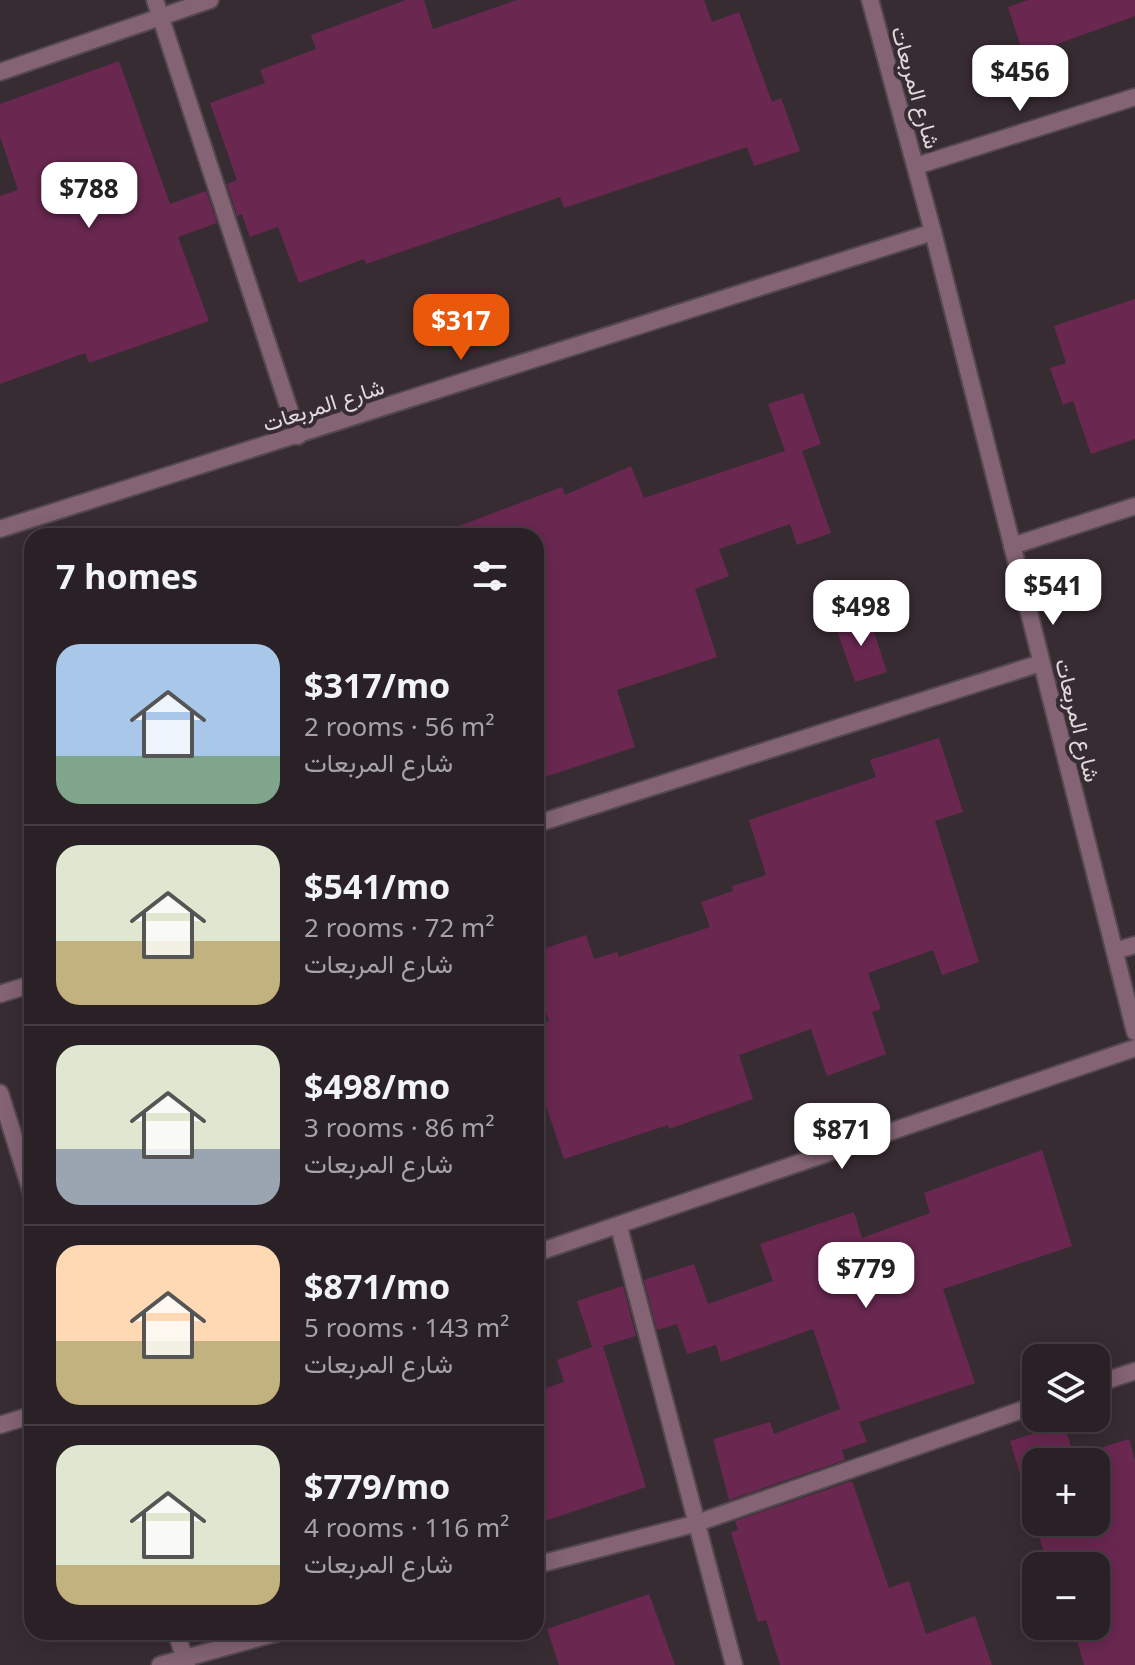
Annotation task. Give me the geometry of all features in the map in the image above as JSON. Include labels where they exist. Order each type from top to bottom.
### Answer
[{"type":"street","points":[[0,72],[158,8],[210,0]]},
{"type":"street","name":"شارع المربعات","points":[[870,0],[933,232],[1135,1032]]},
{"type":"street","points":[[158,8],[298,436]]},
{"type":"street","points":[[916,166],[1135,97]]},
{"type":"street","name":"شارع المربعات","points":[[0,529],[933,232]]},
{"type":"street","points":[[1012,546],[1135,506]]},
{"type":"street","points":[[544,821],[1041,663]]},
{"type":"street","points":[[1115,951],[1135,945]]},
{"type":"street","points":[[0,994],[24,986]]},
{"type":"street","points":[[544,1250],[1135,1048]]},
{"type":"street","points":[[0,1093],[24,1169]]},
{"type":"street","points":[[619,1227],[694,1524],[734,1665]]},
{"type":"street","points":[[1110,1379],[1135,1371]]},
{"type":"street","points":[[544,1563],[694,1524],[1022,1410]]},
{"type":"street","points":[[0,1425],[24,1418]]},
{"type":"street","points":[[179,1640],[186,1661]]},
{"type":"street","points":[[160,1665],[186,1661],[254,1640]]},
{"type":"building","points":[[406,0],[424,0],[433,29],[517,0],[704,0],[712,22],[739,12],[772,102],[781,98],[800,151],[754,166],[747,147],[564,208],[560,197],[366,264],[364,259],[299,283],[278,227],[250,237],[242,214],[237,216],[227,184],[237,180],[210,103],[265,83],[260,70],[316,49],[311,35]]},
{"type":"building","points":[[1028,0],[1135,0],[1135,16],[1024,56],[1008,7]]},
{"type":"building","points":[[119,61],[170,204],[206,191],[217,223],[178,237],[209,321],[89,363],[85,353],[0,384],[0,196],[18,190],[0,136],[0,104]]},
{"type":"building","points":[[1135,299],[1135,439],[1091,454],[1073,401],[1063,405],[1050,368],[1066,363],[1054,326]]},
{"type":"building","points":[[803,393],[821,444],[802,451],[831,533],[797,545],[790,524],[719,549],[729,576],[695,589],[717,657],[617,690],[635,747],[544,777],[544,528],[454,528],[562,487],[565,495],[631,466],[644,498],[785,451],[768,404]]},
{"type":"building","points":[[868,614],[887,672],[855,682],[835,625]]},
{"type":"building","points":[[939,738],[963,812],[935,821],[979,962],[942,975],[933,950],[868,973],[881,1009],[872,1012],[886,1054],[827,1076],[811,1029],[739,1055],[753,1099],[669,1129],[668,1125],[564,1159],[544,1100],[544,1023],[549,1021],[544,1006],[544,948],[586,935],[594,959],[617,952],[619,957],[710,927],[701,902],[733,891],[732,886],[766,875],[749,820],[876,777],[870,760]]},
{"type":"building","points":[[1042,1150],[1072,1246],[943,1289],[975,1383],[859,1422],[867,1442],[842,1450],[845,1460],[729,1500],[713,1439],[770,1422],[774,1434],[840,1409],[813,1329],[721,1362],[716,1345],[687,1354],[677,1324],[657,1330],[644,1280],[694,1264],[708,1304],[773,1281],[760,1244],[854,1212],[862,1238],[930,1213],[924,1193]]},
{"type":"building","points":[[623,1286],[636,1336],[603,1346],[646,1487],[544,1521],[544,1388],[564,1382],[557,1360],[592,1347],[577,1301]]},
{"type":"building","points":[[1039,1432],[1066,1432],[1072,1448],[1022,1448],[1022,1480],[1010,1441]]},
{"type":"building","points":[[1129,1439],[1135,1460],[1135,1665],[1084,1665],[1077,1640],[1110,1640],[1110,1552],[1044,1552],[1039,1536],[1110,1536],[1110,1448],[1100,1448]]},
{"type":"building","points":[[852,1481],[889,1588],[909,1581],[926,1634],[975,1616],[992,1665],[780,1665],[766,1620],[758,1622],[731,1532],[738,1530],[735,1521]]},
{"type":"building","points":[[649,1594],[675,1665],[559,1665],[547,1629]]}]
